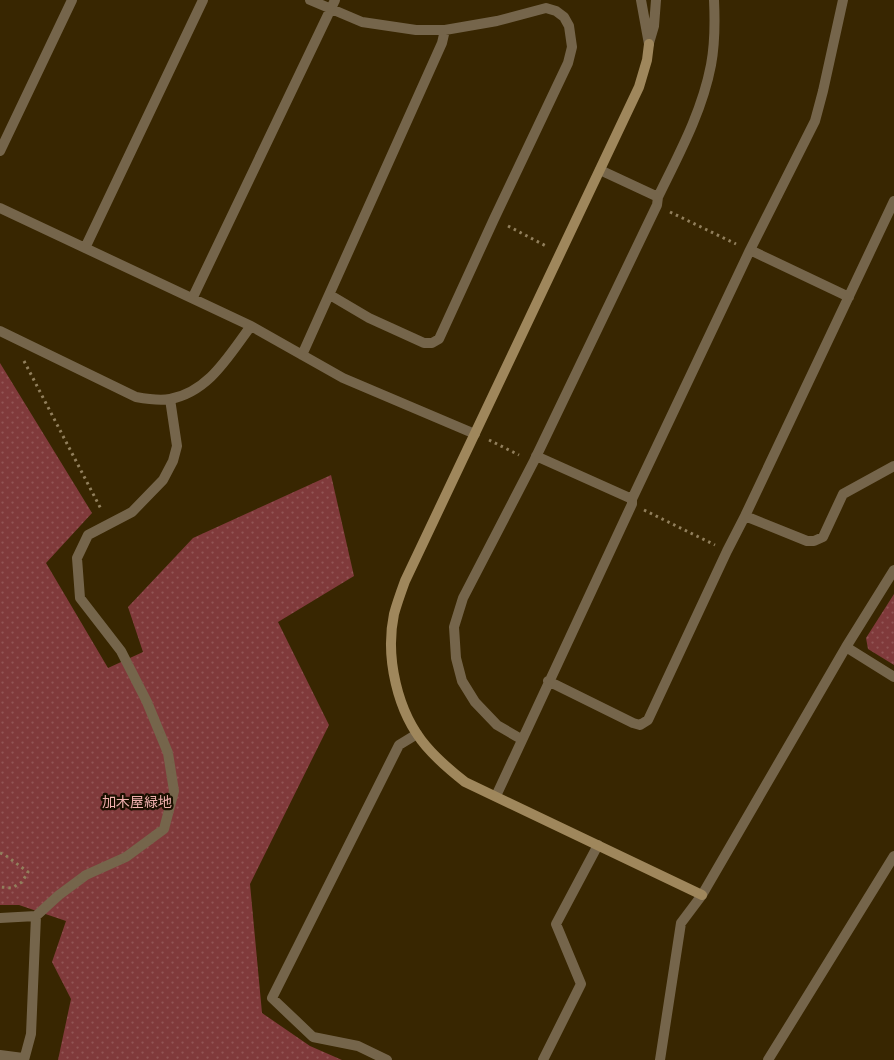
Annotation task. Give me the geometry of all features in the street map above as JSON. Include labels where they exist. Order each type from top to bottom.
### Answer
[{"type":"street","points":[[0,151],[72,0]]},
{"type":"street","points":[[85,248],[203,0]]},
{"type":"street","points":[[310,0],[332,5],[362,22],[416,30],[445,30],[497,21],[546,8],[556,11],[564,17],[569,26],[572,47],[568,63],[439,339],[432,343],[424,343],[369,318],[330,295]]},
{"type":"street","points":[[641,0],[649,44]]},
{"type":"street","points":[[656,0],[654,26],[639,87],[405,581],[394,614],[391,648],[393,674],[402,705],[417,734],[442,763],[465,782],[702,895]]},
{"type":"street","points":[[521,738],[497,725],[475,702],[462,681],[456,658],[454,627],[463,598],[535,459],[687,139],[703,96],[712,64],[715,17],[714,0]]},
{"type":"street","points":[[496,796],[521,738],[750,250],[815,121],[843,0]]},
{"type":"street","points":[[193,297],[332,5]]},
{"type":"street","points":[[302,355],[442,44],[445,30]]},
{"type":"street","points":[[600,170],[658,201]]},
{"type":"street","points":[[548,681],[632,723],[640,725],[648,720],[894,201]]},
{"type":"street","points":[[0,208],[193,297],[251,326],[343,378],[475,434]]},
{"type":"street","points":[[750,250],[849,297]]},
{"type":"street","points":[[0,331],[136,397],[152,400],[170,399],[192,392],[214,376],[251,326]]},
{"type":"street","points":[[0,918],[36,916],[59,895],[86,876],[126,857],[164,829],[174,791],[168,753],[147,702],[121,651],[80,598],[77,558],[88,535],[132,512],[162,480],[173,461],[177,446],[170,399]]},
{"type":"street","points":[[535,459],[632,502]]},
{"type":"street","points":[[745,516],[807,541],[814,541],[823,537],[843,494],[894,466]]},
{"type":"street","points":[[660,1060],[680,923],[702,895],[846,647],[894,570]]},
{"type":"street","points":[[846,647],[894,677]]},
{"type":"street","points":[[387,1060],[358,1046],[313,1037],[272,998],[399,745],[417,734]]},
{"type":"street","points":[[543,1060],[581,984],[556,924],[598,845]]},
{"type":"street","points":[[768,1060],[894,856]]},
{"type":"street","points":[[0,1055],[24,1059],[31,1034],[36,916]]},
{"type":"path","points":[[658,201],[750,250]]},
{"type":"path","points":[[494,219],[560,254]]},
{"type":"path","points":[[17,340],[16,347],[109,525]]},
{"type":"path","points":[[475,434],[535,459]]},
{"type":"path","points":[[632,502],[727,551]]},
{"type":"path","points":[[0,853],[28,872],[22,882],[12,888],[0,887]]},
{"type":"green space","name":"加木屋緑地","points":[[0,363],[92,513],[46,563],[108,668],[143,652],[128,607],[193,538],[331,475],[354,576],[278,622],[329,725],[250,884],[262,1013],[310,1046],[342,1060],[58,1060],[71,999],[52,962],[66,921],[19,905],[0,905]]},
{"type":"green space","points":[[894,594],[894,665],[868,649],[866,638]]}]
